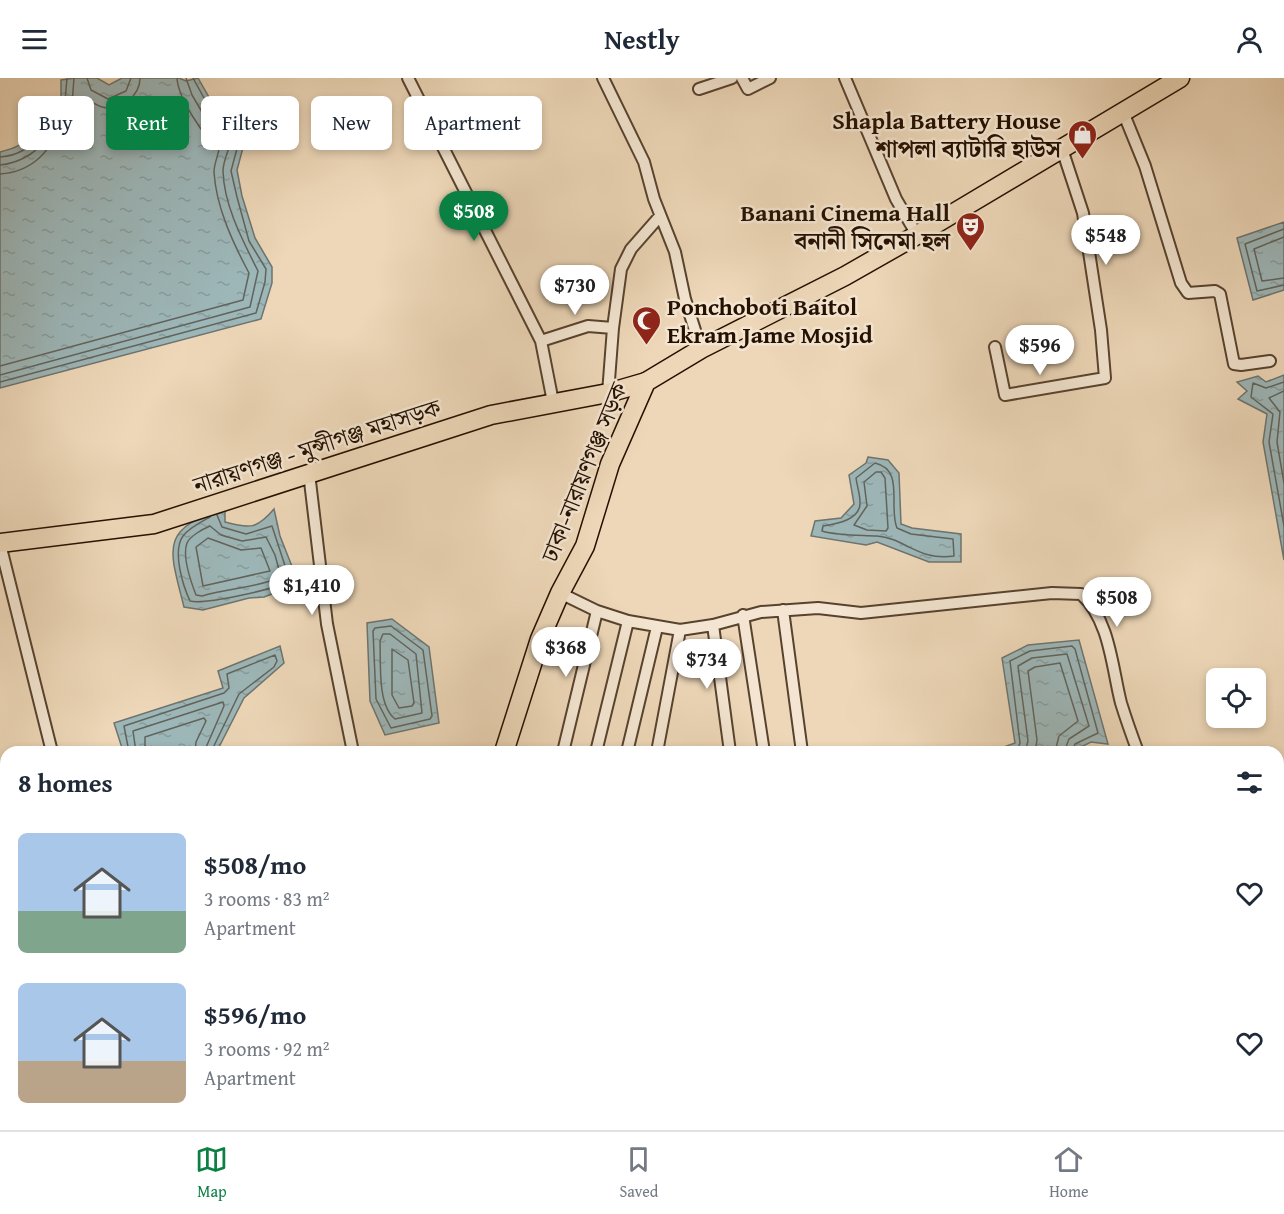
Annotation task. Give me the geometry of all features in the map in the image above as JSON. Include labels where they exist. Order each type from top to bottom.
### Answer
[{"type":"main road","name":"ঢাকা-নারায়ণগঞ্জ সড়ক","points":[[506,746],[540,639],[560,593],[585,546],[610,464],[646,382],[701,349],[845,276],[917,235],[1179,78]]},
{"type":"main road","name":"নারায়ণগঞ্জ - মুন্সীগঞ্জ মহাসড়ক","points":[[0,543],[154,524],[491,415],[608,393],[646,382]]},
{"type":"street","points":[[408,78],[541,341],[553,402]]},
{"type":"street","points":[[603,78],[640,151],[660,216],[675,252],[701,349]]},
{"type":"street","points":[[699,89],[732,78]]},
{"type":"street","points":[[742,78],[748,89],[770,78]]},
{"type":"street","points":[[844,78],[896,199],[917,235]]},
{"type":"street","points":[[1123,112],[1145,166],[1181,283],[1188,293],[1215,291],[1220,294],[1234,364],[1270,361]]},
{"type":"street","points":[[995,347],[1002,391],[1010,396],[1105,378],[1101,330],[1083,213],[1062,149]]},
{"type":"street","points":[[608,393],[613,328],[621,269],[631,249],[660,216]]},
{"type":"street","points":[[541,341],[588,326],[613,328]]},
{"type":"street","points":[[309,473],[327,624],[351,746]]},
{"type":"street","points":[[0,543],[51,746]]},
{"type":"street","points":[[560,593],[597,611],[628,621],[680,630],[713,625],[743,615],[783,610],[818,608],[861,613],[1052,593],[1081,594],[1098,621],[1109,647],[1122,704],[1136,746]]},
{"type":"street","points":[[783,610],[801,746]]},
{"type":"street","points":[[564,746],[597,611]]},
{"type":"street","points":[[743,615],[763,746]]},
{"type":"street","points":[[597,746],[628,621]]},
{"type":"street","points":[[713,625],[729,746]]},
{"type":"street","points":[[628,746],[657,627]]},
{"type":"street","points":[[658,746],[680,630]]},
{"type":"water","points":[[97,78],[109,85],[122,78],[179,78],[186,81],[198,78],[208,96],[201,96],[201,150],[242,150],[237,170],[242,196],[255,238],[272,267],[272,283],[261,319],[0,388],[0,152],[18,146],[18,150],[94,150],[94,96],[61,96],[61,80]]},
{"type":"water","points":[[1284,222],[1284,290],[1253,300],[1237,238]]},
{"type":"water","points":[[1284,375],[1284,560],[1263,442],[1267,414],[1238,399],[1247,391],[1237,382],[1258,376],[1266,382]]},
{"type":"water","points":[[868,457],[888,460],[899,473],[901,524],[912,528],[961,534],[961,562],[929,562],[877,542],[866,545],[811,536],[815,521],[841,518],[854,504],[849,475],[866,463]]},
{"type":"water","points":[[225,508],[225,522],[241,526],[258,524],[274,509],[280,536],[299,584],[264,597],[249,598],[203,610],[184,607],[175,569],[174,543],[179,533],[189,524]]},
{"type":"water","points":[[392,619],[429,647],[439,723],[385,735],[370,701],[367,623]]},
{"type":"water","points":[[1079,640],[1108,744],[1091,742],[1083,746],[1007,746],[1015,743],[1002,658],[1028,645]]},
{"type":"water","points":[[280,646],[284,663],[244,698],[220,746],[121,746],[114,723],[223,688],[218,671]]},
{"type":"place","name":"Shapla Battery House শাপলা ব্যাটারি হাউস","points":[[1082,160]]},
{"type":"place","name":"Banani Cinema Hall বনানী সিনেমা হল","points":[[971,252]]},
{"type":"place","name":"Ponchoboti Baitol Ekram Jame Mosjid","points":[[646,346]]}]
